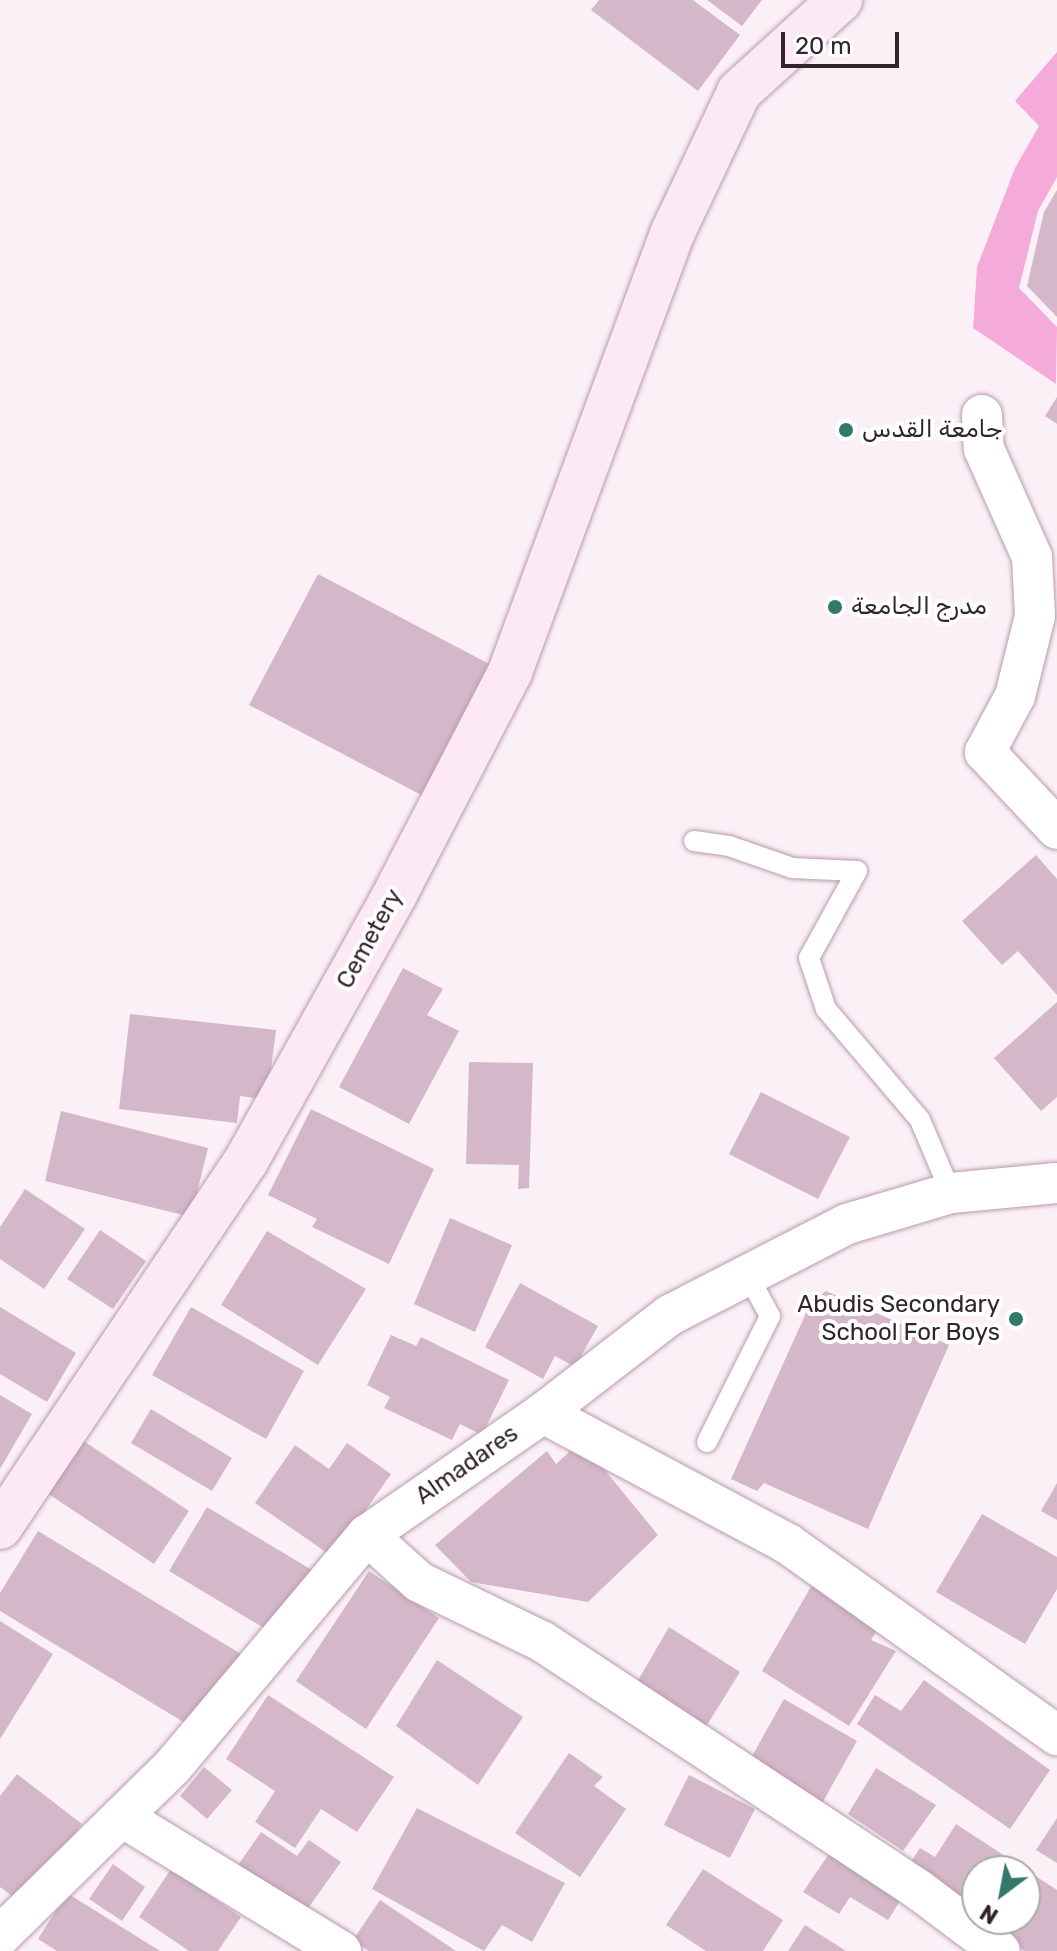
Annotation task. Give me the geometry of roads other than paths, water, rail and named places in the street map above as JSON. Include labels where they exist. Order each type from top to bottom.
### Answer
[{"type":"street","name":"Cemetery","points":[[0,1527],[246,1161],[395,894],[510,672],[672,234],[739,92],[823,6]]},
{"type":"street","points":[[982,415],[984,449],[1032,557],[1035,616],[1020,682],[985,752],[1057,829]]},
{"type":"street","name":"Almadares","points":[[0,1936],[173,1766],[367,1535],[543,1413],[670,1315],[746,1272],[847,1224],[951,1193],[1057,1183]]},
{"type":"street","points":[[543,1413],[788,1544],[1057,1735]]},
{"type":"street","points":[[367,1535],[419,1582],[543,1642],[919,1890],[1000,1951]]},
{"type":"street","points":[[122,1817],[292,1939],[341,1951]]},
{"type":"lane","points":[[694,841],[729,846],[792,868],[857,871],[809,958],[826,1009],[920,1120],[951,1193]]},
{"type":"lane","points":[[707,1442],[770,1316],[746,1272]]},
{"type":"place","name":"جامعة القدس","points":[[846,430]]},
{"type":"place","name":"مدرج الجامعة","points":[[835,607]]},
{"type":"place","name":"Abudis Secondary School For Boys","points":[[1016,1319]]}]
